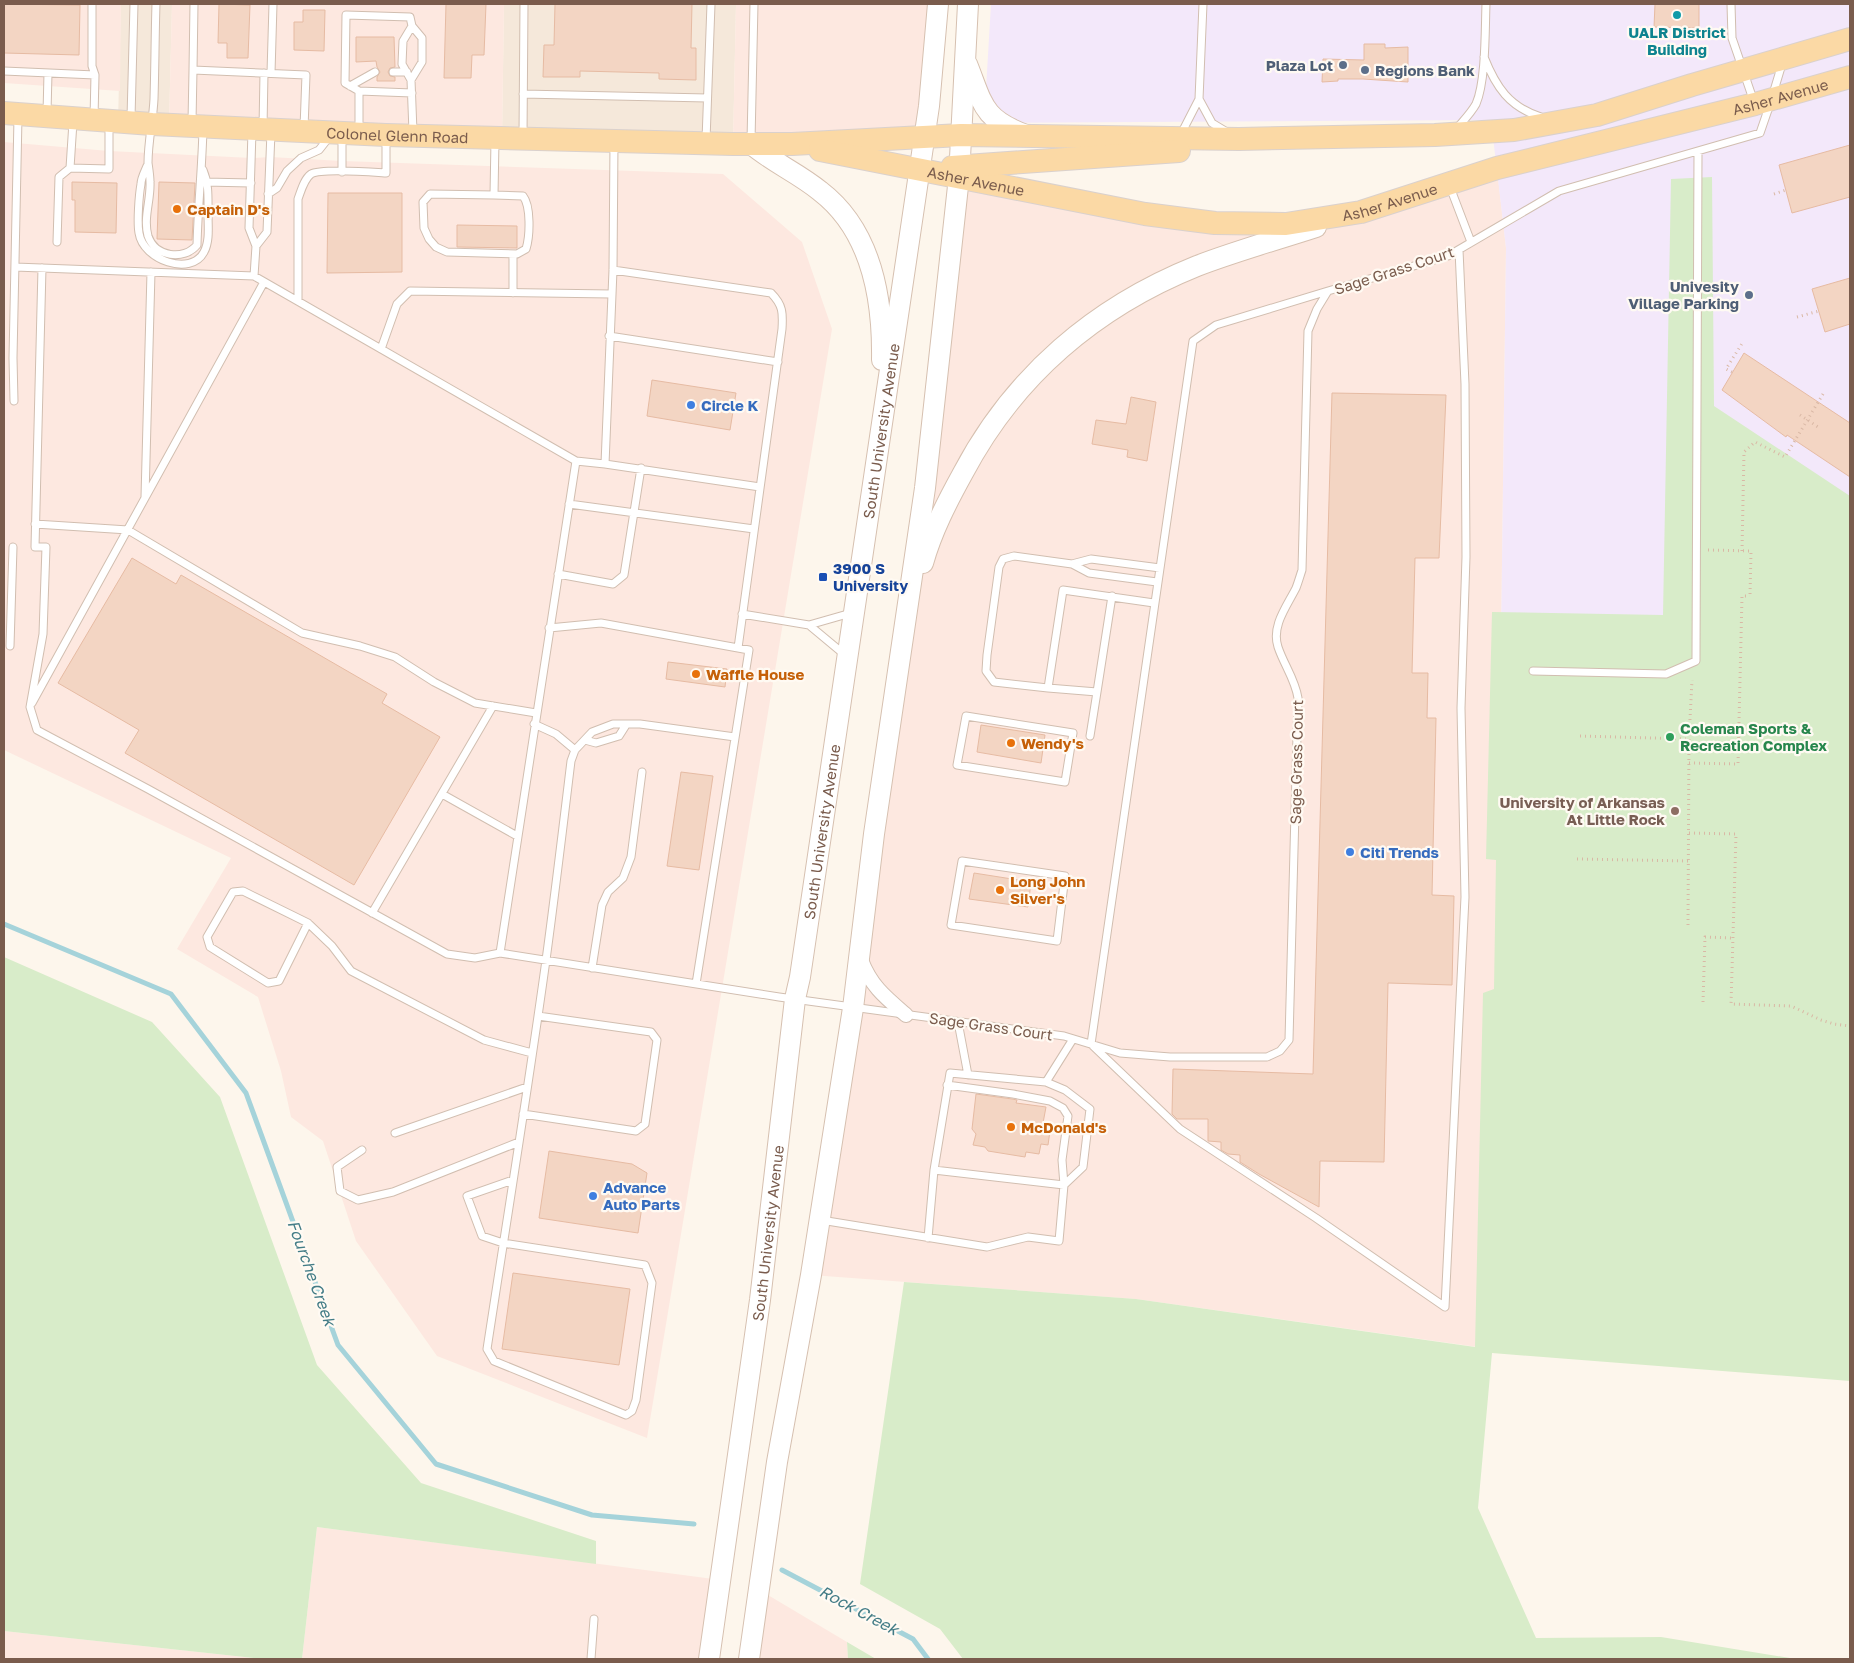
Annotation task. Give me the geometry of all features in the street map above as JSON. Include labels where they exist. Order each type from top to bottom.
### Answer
[{"type":"main road","name":"South University Avenue","points":[[709,1659],[760,1300],[796,999],[848,656],[881,419],[899,312],[933,67],[938,4]]},
{"type":"main road","points":[[749,1659],[777,1462],[820,1220],[853,1008],[874,834],[925,488],[960,172],[960,135],[968,4]]},
{"type":"main road","points":[[924,136],[1239,139],[1435,135],[1514,130],[1597,115],[1850,39]]},
{"type":"main road","points":[[964,58],[987,112],[1010,129],[1028,136]]},
{"type":"main road","name":"Asher Avenue","points":[[960,172],[1145,214],[1216,223],[1286,224],[1361,212],[1497,168],[1763,101],[1850,77]]},
{"type":"main road","name":"Colonel Glenn Road","points":[[11,114],[198,126],[386,135],[706,143],[792,144],[924,136]]},
{"type":"main road","name":"Colonel Glenn Road","points":[[792,144],[892,166],[960,172],[1179,151],[1239,139]]},
{"type":"main road","points":[[751,144],[763,154],[822,192],[840,209],[859,238],[876,287],[882,339],[881,419]]},
{"type":"main road","points":[[902,640],[925,555],[937,524],[978,444],[1018,389],[1062,346],[1112,310],[1165,280],[1241,250],[1361,212]]},
{"type":"street","points":[[860,958],[867,977],[884,996],[906,1015]]},
{"type":"lane","points":[[92,4],[92,66],[95,75],[112,121],[148,163],[150,184],[147,213],[148,236],[155,246],[164,253],[177,256],[191,252],[197,245],[199,182],[202,169],[193,70],[194,4]]},
{"type":"lane","points":[[70,168],[109,169],[112,121],[134,4]]},
{"type":"lane","points":[[57,242],[59,177],[70,168],[112,121],[156,4]]},
{"type":"lane","points":[[254,276],[256,246],[249,228],[251,184],[262,129],[273,4]]},
{"type":"lane","points":[[523,138],[524,4]]},
{"type":"lane","points":[[706,143],[710,4]]},
{"type":"lane","points":[[751,144],[754,4]]},
{"type":"lane","points":[[1180,138],[1199,99],[1203,4]]},
{"type":"lane","points":[[1435,135],[1457,128],[1470,114],[1476,102],[1484,57],[1486,4]]},
{"type":"lane","points":[[1730,4],[1732,38],[1744,70],[1763,101]]},
{"type":"lane","points":[[411,80],[422,62],[422,38],[412,26],[410,17],[346,15],[345,82],[359,91],[412,93]]},
{"type":"lane","points":[[412,26],[403,41],[402,64],[411,80],[413,135]]},
{"type":"lane","points":[[1484,57],[1496,83],[1514,104],[1526,112],[1559,123]]},
{"type":"lane","name":"Sage Grass Court","points":[[30,707],[38,730],[447,954],[475,958],[500,953],[853,1008],[1064,1036],[1120,1054],[1170,1057],[1267,1057],[1280,1051],[1289,1040],[1298,698],[1296,684],[1277,645],[1277,630],[1282,614],[1296,587],[1302,570],[1308,331],[1317,309],[1328,291],[1448,256],[1559,191],[1760,133],[1763,101],[1783,58]]},
{"type":"lane","points":[[4,70],[95,75]]},
{"type":"lane","points":[[193,70],[306,75],[304,131]]},
{"type":"lane","points":[[350,86],[375,72]]},
{"type":"lane","points":[[394,72],[407,72]]},
{"type":"lane","points":[[47,117],[48,73]]},
{"type":"lane","points":[[342,172],[344,132],[359,91]]},
{"type":"lane","points":[[523,94],[707,98]]},
{"type":"lane","points":[[1199,99],[1212,123],[1239,139]]},
{"type":"lane","points":[[11,114],[15,268],[14,401]]},
{"type":"lane","points":[[256,246],[267,232],[268,194],[262,129]]},
{"type":"lane","points":[[268,194],[277,188],[287,171],[301,158],[319,150],[344,132]]},
{"type":"lane","points":[[298,301],[298,199],[310,175],[320,171],[386,173],[386,135]]},
{"type":"lane","points":[[494,195],[495,137]]},
{"type":"lane","points":[[605,464],[613,270],[614,140]]},
{"type":"lane","points":[[1533,671],[1666,674],[1696,661],[1698,152]]},
{"type":"lane","points":[[148,163],[141,182],[138,234],[145,247],[153,256],[164,262],[175,264],[200,258],[208,243],[208,182],[202,169]]},
{"type":"lane","points":[[199,182],[251,184]]},
{"type":"lane","points":[[1448,184],[1471,242]]},
{"type":"lane","points":[[430,194],[494,195],[523,196],[528,201],[529,240],[526,249],[517,254],[447,252],[436,247],[429,239],[424,228],[423,202],[430,194]]},
{"type":"lane","points":[[1328,291],[1216,325],[1193,341],[1091,1044],[1180,1129],[1316,1218],[1445,1307],[1465,897],[1461,708],[1466,557],[1465,394],[1459,250]]},
{"type":"lane","points":[[513,254],[513,293]]},
{"type":"lane","points":[[15,268],[254,276],[576,461],[641,468],[760,486]]},
{"type":"lane","points":[[30,707],[43,634],[46,547],[35,547],[42,268]]},
{"type":"lane","points":[[613,270],[771,293],[779,301],[783,311],[778,362],[738,648]]},
{"type":"lane","points":[[145,500],[151,272]]},
{"type":"lane","points":[[30,707],[264,282]]},
{"type":"lane","points":[[381,349],[397,304],[410,291],[611,294]]},
{"type":"lane","points":[[609,336],[778,362]]},
{"type":"lane","points":[[4,357],[13,358]]},
{"type":"lane","points":[[500,953],[576,461]]},
{"type":"lane","points":[[558,574],[612,584],[624,575],[641,468]]},
{"type":"lane","points":[[569,504],[754,528]]},
{"type":"lane","points":[[35,524],[128,530],[302,632],[360,646],[395,657],[434,682],[475,703],[536,713]]},
{"type":"lane","points":[[10,646],[13,547]]},
{"type":"lane","points":[[1097,692],[994,682],[986,672],[999,567],[1003,559],[1014,556],[1072,564],[1089,572],[1158,582]]},
{"type":"lane","points":[[1072,564],[1091,559],[1160,568]]},
{"type":"lane","points":[[1048,688],[1062,590],[1154,603]]},
{"type":"lane","points":[[1090,736],[1112,596]]},
{"type":"lane","points":[[742,614],[808,625],[854,612]]},
{"type":"lane","points":[[549,628],[601,623],[749,650],[696,984]]},
{"type":"lane","points":[[808,625],[848,656]]},
{"type":"lane","points":[[372,913],[493,706]]},
{"type":"lane","points":[[966,716],[1073,733],[1065,782],[957,765],[966,716]]},
{"type":"lane","points":[[534,724],[556,734],[574,750]]},
{"type":"lane","points":[[513,1180],[467,1196],[482,1236],[503,1243],[645,1266],[652,1283],[636,1400],[632,1411],[626,1416],[494,1361],[488,1349],[503,1243],[513,1180],[519,1142],[546,960],[571,761],[574,750],[592,732],[613,724],[640,724],[735,737]]},
{"type":"lane","points":[[585,740],[596,743],[618,736],[626,725]]},
{"type":"lane","points":[[592,968],[602,905],[608,892],[623,878],[631,857],[642,772]]},
{"type":"lane","points":[[442,794],[517,836]]},
{"type":"lane","points":[[962,862],[1065,876],[1057,941],[951,925],[962,862]]},
{"type":"lane","points":[[308,923],[279,981],[268,983],[210,947],[208,937],[233,892],[243,890],[308,923],[332,946],[351,971],[484,1040],[532,1053]]},
{"type":"lane","points":[[523,1114],[636,1131],[645,1124],[656,1040],[651,1032],[538,1016]]},
{"type":"lane","points":[[958,1022],[968,1075]]},
{"type":"lane","points":[[1046,1082],[1074,1039]]},
{"type":"lane","points":[[928,1238],[934,1170],[950,1073],[1046,1082],[1065,1090],[1090,1109],[1083,1167],[1064,1185]]},
{"type":"lane","points":[[820,1220],[987,1247],[1028,1237],[1059,1241],[1064,1185],[1062,1160],[1068,1116],[1062,1108],[1050,1101],[947,1085]]},
{"type":"lane","points":[[395,1133],[527,1087]]},
{"type":"lane","points":[[362,1150],[337,1167],[340,1191],[358,1200],[392,1192],[519,1142]]},
{"type":"lane","points":[[934,1170],[1064,1185]]},
{"type":"lane","points":[[591,1659],[594,1619]]},
{"type":"path","points":[[1774,194],[1786,190]]},
{"type":"path","points":[[1797,317],[1819,311]]},
{"type":"path","points":[[1732,372],[1726,369],[1743,342]]},
{"type":"path","points":[[1742,551],[1744,452],[1755,442],[1785,457],[1823,394]]},
{"type":"path","points":[[1800,416],[1818,427]]},
{"type":"path","points":[[1689,762],[1738,764],[1742,596],[1750,598],[1751,551],[1697,550]]},
{"type":"path","points":[[1688,925],[1689,762],[1692,680]]},
{"type":"path","points":[[1580,736],[1690,739]]},
{"type":"path","points":[[1689,833],[1736,834],[1731,1004],[1791,1006],[1821,1020],[1850,1026]]},
{"type":"path","points":[[1578,859],[1688,861]]},
{"type":"path","points":[[1703,1002],[1705,937],[1732,938]]},
{"type":"shaded area","points":[[4,4],[121,4],[120,91],[4,83]]},
{"type":"shaded area","points":[[121,4],[172,4],[169,125],[118,122]]},
{"type":"shaded area","points":[[172,4],[504,4],[502,137],[169,125]]},
{"type":"shaded area","points":[[504,4],[736,4],[733,144],[502,137]]},
{"type":"shaded area","points":[[736,4],[937,4],[924,136],[733,144]]},
{"type":"shaded area","name":"University of Arkansas At Little Rock","points":[[991,4],[1850,4],[1850,1375],[1492,1349],[1506,248],[1491,120],[984,123]]},
{"type":"shaded area","points":[[4,142],[109,151],[252,158],[270,157],[723,174],[802,242],[832,329],[647,1438],[437,1356],[356,1241],[323,1141],[291,1117],[281,1071],[258,997],[177,949],[231,858],[4,750]]},
{"type":"shaded area","points":[[1497,168],[1506,248],[1492,1349],[1136,1299],[811,1275],[959,177],[1286,224]]},
{"type":"shaded area","points":[[317,1527],[721,1580],[709,1659],[302,1659]]},
{"type":"shaded area","points":[[758,1589],[847,1642],[848,1659],[749,1659]]},
{"type":"shaded area","points":[[4,1631],[262,1659],[4,1659]]},
{"type":"green space","points":[[1712,177],[1714,406],[1850,496],[1850,1381],[1492,1353],[1478,1508],[1536,1638],[1661,1637],[1796,1659],[963,1659],[940,1629],[860,1584],[904,1282],[1136,1299],[1475,1347],[1483,993],[1494,989],[1496,860],[1486,859],[1492,612],[1663,615],[1671,179]]},
{"type":"green space","points":[[4,957],[152,1022],[220,1097],[317,1365],[421,1483],[596,1541],[596,1564],[317,1527],[302,1659],[262,1659],[4,1631]]},
{"type":"green space","points":[[847,1642],[876,1659],[848,1659]]},
{"type":"building","points":[[4,4],[80,5],[79,55],[4,53]]},
{"type":"building","points":[[219,4],[250,5],[248,58],[227,58],[227,43],[218,43]]},
{"type":"building","points":[[446,4],[486,4],[484,55],[472,55],[471,78],[444,78]]},
{"type":"building","points":[[555,4],[692,4],[691,48],[696,48],[696,80],[659,79],[659,73],[580,71],[580,77],[543,77],[544,45],[554,45]]},
{"type":"building","name":"UALR District Building","points":[[1655,4],[1699,4],[1699,28],[1654,27]]},
{"type":"building","points":[[303,10],[325,10],[324,51],[294,50],[294,22],[303,22]]},
{"type":"building","points":[[356,37],[394,37],[395,67],[390,68],[388,72],[390,76],[395,77],[395,81],[377,81],[380,72],[376,61],[356,62]]},
{"type":"building","name":"Regions Bank","points":[[1364,44],[1385,44],[1385,48],[1408,47],[1408,82],[1338,79],[1338,81],[1322,82],[1323,59],[1364,60]]},
{"type":"building","points":[[1850,145],[1850,197],[1792,213],[1779,165]]},
{"type":"building","points":[[72,182],[117,183],[116,233],[75,232],[75,200],[72,200]]},
{"type":"building","points":[[159,182],[195,183],[192,240],[157,239]]},
{"type":"building","points":[[328,193],[402,193],[402,272],[327,273]]},
{"type":"building","points":[[457,225],[517,226],[517,248],[457,247]]},
{"type":"building","points":[[1850,278],[1850,324],[1825,332],[1812,289]]},
{"type":"building","points":[[1744,353],[1850,423],[1850,477],[1787,435],[1786,437],[1722,390]]},
{"type":"building","name":"Circle K","points":[[652,380],[736,393],[730,430],[647,416]]},
{"type":"building","points":[[1332,393],[1446,395],[1439,558],[1415,558],[1412,673],[1428,673],[1427,718],[1436,718],[1432,895],[1454,896],[1452,985],[1388,983],[1384,1162],[1320,1161],[1319,1207],[1240,1162],[1240,1155],[1228,1154],[1221,1150],[1221,1142],[1208,1141],[1208,1119],[1177,1119],[1172,1114],[1173,1069],[1313,1074]]},
{"type":"building","points":[[1131,397],[1156,402],[1147,461],[1127,457],[1128,450],[1092,444],[1096,420],[1126,424]]},
{"type":"building","points":[[132,558],[176,584],[181,575],[387,694],[382,703],[440,737],[354,885],[125,753],[139,730],[58,683]]},
{"type":"building","name":"Waffle House","points":[[668,662],[727,669],[725,687],[666,679]]},
{"type":"building","name":"Wendy's","points":[[981,725],[1045,735],[1041,763],[977,752]]},
{"type":"building","points":[[681,772],[713,776],[699,870],[667,866]]},
{"type":"building","name":"Long John Silver's","points":[[974,873],[1031,882],[1028,907],[969,899]]},
{"type":"building","name":"McDonald's","points":[[976,1094],[1012,1099],[1017,1100],[1016,1103],[1046,1107],[1043,1123],[1051,1124],[1048,1145],[1041,1144],[1039,1154],[1026,1152],[1025,1157],[988,1151],[985,1147],[973,1145],[976,1134],[972,1129]]},
{"type":"building","name":"Advance Auto Parts","points":[[549,1151],[632,1164],[647,1173],[638,1233],[539,1218]]},
{"type":"building","points":[[513,1273],[630,1289],[619,1365],[502,1349]]},
{"type":"waterway","name":"Fourche Creek","points":[[4,924],[171,994],[246,1093],[338,1345],[436,1464],[592,1515],[694,1524]]},
{"type":"waterway","name":"Rock Creek","points":[[782,1570],[913,1639],[928,1659]]},
{"type":"place","name":"UALR District Building","points":[[1677,15]]},
{"type":"place","name":"Plaza Lot","points":[[1343,65]]},
{"type":"place","name":"Regions Bank","points":[[1365,70]]},
{"type":"place","name":"Captain D's","points":[[177,209]]},
{"type":"place","name":"Univesity Village Parking","points":[[1749,295]]},
{"type":"place","name":"Circle K","points":[[691,405]]},
{"type":"place","name":"3900 S University","points":[[823,577]]},
{"type":"place","name":"Waffle House","points":[[696,674]]},
{"type":"place","name":"Coleman Sports & Recreation Complex","points":[[1670,737]]},
{"type":"place","name":"Wendy's","points":[[1011,743]]},
{"type":"place","name":"University of Arkansas At Little Rock","points":[[1675,811]]},
{"type":"place","name":"Citi Trends","points":[[1350,852]]},
{"type":"place","name":"Long John Silver's","points":[[1000,890]]},
{"type":"place","name":"McDonald's","points":[[1011,1127]]},
{"type":"place","name":"Advance Auto Parts","points":[[593,1196]]}]
